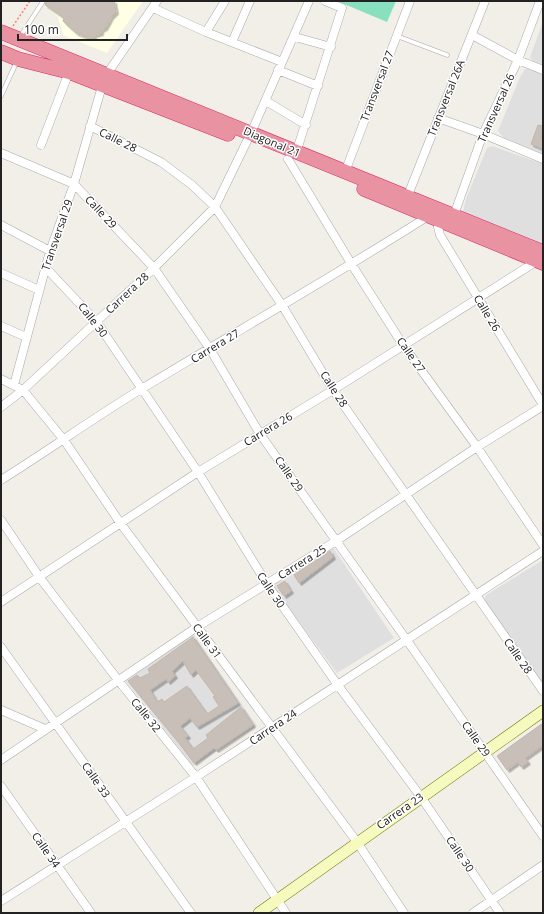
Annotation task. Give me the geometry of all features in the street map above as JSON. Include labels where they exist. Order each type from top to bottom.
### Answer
[{"type":"highway","name":"Diagonal 21","points":[[9,35],[104,80],[249,137],[435,218],[541,259]]},
{"type":"highway","name":"Diagonal 21","points":[[1,52],[18,59],[104,80]]},
{"type":"highway","name":"Diagonal 21","points":[[292,156],[344,172],[454,215],[541,259]]},
{"type":"street","points":[[206,32],[225,1]]},
{"type":"street","points":[[232,42],[250,1]]},
{"type":"street","name":"Carrera 28","points":[[1,407],[23,390],[154,268],[215,207],[266,101],[278,70],[295,37],[309,1]]},
{"type":"street","points":[[292,156],[306,125],[342,8],[325,1]]},
{"type":"street","name":"Transversal 27","points":[[344,172],[410,1]]},
{"type":"street","name":"Transversal 26A","points":[[408,196],[485,1]]},
{"type":"street","name":"Transversal 26","points":[[454,215],[483,134],[518,60],[540,1]]},
{"type":"street","points":[[155,4],[206,32],[282,62]]},
{"type":"street","name":"Transversal 29","points":[[14,385],[50,251],[74,184],[104,80],[155,4]]},
{"type":"street","points":[[472,35],[518,60],[543,70]]},
{"type":"street","points":[[295,37],[331,47]]},
{"type":"street","points":[[278,70],[318,86]]},
{"type":"street","points":[[41,145],[69,72]]},
{"type":"street","points":[[266,101],[306,125]]},
{"type":"street","points":[[438,118],[483,134],[543,159]]},
{"type":"street","name":"Calle 28","points":[[90,126],[161,162],[192,185],[215,207],[282,304],[333,390],[543,691]]},
{"type":"street","name":"Calle 29","points":[[1,153],[74,184],[154,268],[210,349],[260,434],[406,639],[543,836]]},
{"type":"street","name":"Calle 27","points":[[292,156],[352,265],[403,345],[477,447],[543,545]]},
{"type":"street","name":"Carrera 27","points":[[1,480],[142,389],[282,304],[435,218]]},
{"type":"street","name":"Calle 26","points":[[435,218],[438,232],[543,405]]},
{"type":"street","points":[[1,225],[50,251]]},
{"type":"street","name":"Carrera 26","points":[[1,602],[40,578],[198,472],[333,390],[541,259]]},
{"type":"street","name":"Calle 30","points":[[46,267],[96,321],[198,472],[266,584],[337,684],[421,797],[500,913]]},
{"type":"street","points":[[1,273],[39,290]]},
{"type":"street","points":[[1,326],[26,337]]},
{"type":"street","name":"Calle 31","points":[[1,379],[23,390],[64,440],[121,524],[357,842],[404,913]]},
{"type":"street","name":"Carrera 25","points":[[1,760],[197,627],[336,541],[543,405]]},
{"type":"street","name":"Calle 32","points":[[1,520],[40,578],[118,680],[196,777],[286,913]]},
{"type":"street","name":"Carrera 24","points":[[1,901],[196,777],[543,551]]},
{"type":"street","name":"Calle 33","points":[[1,647],[192,913]]},
{"type":"street","points":[[1,710],[45,729]]},
{"type":"street","name":"Carrera 23","points":[[259,913],[543,711]]},
{"type":"street","name":"Calle 34","points":[[1,786],[91,913]]},
{"type":"street","points":[[473,913],[543,865]]},
{"type":"lane","points":[[9,35],[42,3]]},
{"type":"lane","points":[[396,36],[447,55]]},
{"type":"lane","points":[[1,96],[18,59]]},
{"type":"path","points":[[9,35],[30,1]]},
{"type":"shaded area","points":[[38,1],[143,1],[107,53],[63,35],[58,17]]},
{"type":"shaded area","points":[[543,22],[543,65],[533,61],[530,57]]},
{"type":"shaded area","points":[[525,69],[529,69],[543,75],[543,154],[504,138],[498,131],[520,77]]},
{"type":"shaded area","points":[[492,146],[543,164],[543,247],[465,215],[463,212],[466,199],[487,148]]},
{"type":"shaded area","points":[[332,546],[394,638],[337,673],[271,584]]},
{"type":"shaded area","points":[[543,560],[543,685],[484,602],[486,595]]},
{"type":"shaded area","points":[[193,634],[257,726],[193,766],[126,681]]},
{"type":"green space","points":[[337,1],[396,1],[387,22]]},
{"type":"building","points":[[45,1],[114,1],[116,12],[111,17],[105,28],[101,30],[101,33],[94,35],[94,37],[86,37],[76,33],[68,26],[63,21],[64,18],[45,5]]},
{"type":"building","points":[[538,125],[543,126],[541,140],[543,140],[543,149],[531,144]]},
{"type":"building","points":[[330,551],[333,557],[299,583],[294,575]]},
{"type":"building","points":[[285,581],[291,591],[284,596],[277,586]]},
{"type":"building","points":[[193,637],[238,703],[197,727],[190,718],[180,726],[188,736],[185,738],[193,749],[208,738],[206,735],[241,707],[253,725],[216,750],[214,748],[194,763],[128,681],[137,675],[140,678],[150,673],[148,669]],"holes":[[[183,661],[191,675],[196,670],[215,696],[213,697],[219,706],[207,714],[187,686],[164,702],[162,699],[157,702],[150,690],[166,679],[168,682],[175,676],[172,671]]]},
{"type":"building","points":[[543,723],[543,745],[525,758],[528,762],[521,767],[518,762],[507,770],[497,756]]}]
